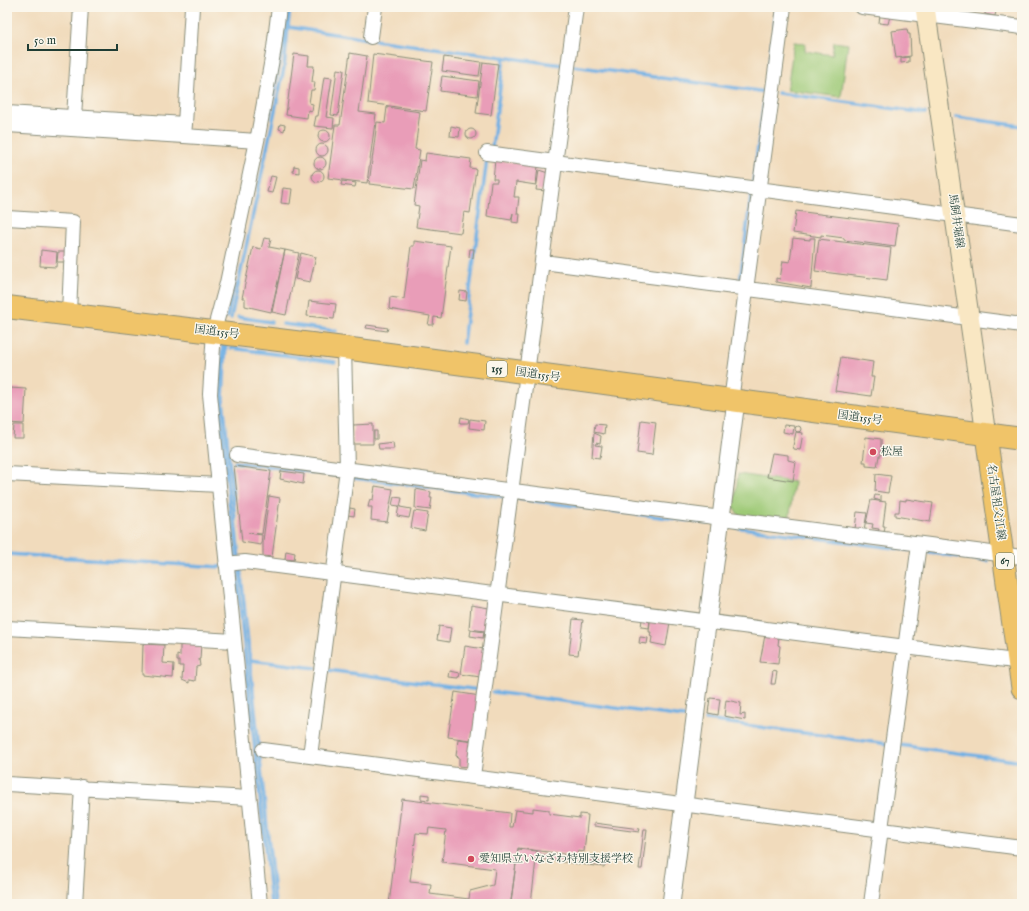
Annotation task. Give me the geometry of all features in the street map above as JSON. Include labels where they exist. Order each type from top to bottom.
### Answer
[{"type":"highway","name":"国道155号","points":[[7,307],[214,331],[1022,439]]},
{"type":"main road","name":"馬飼井堀線","points":[[925,11],[956,216],[986,435]]},
{"type":"main road","name":"名古屋祖父江線","points":[[986,435],[1013,556],[1022,688]]},
{"type":"street","points":[[74,117],[81,7]]},
{"type":"street","points":[[184,130],[192,7]]},
{"type":"street","points":[[260,904],[234,641],[234,563],[218,485],[210,394],[214,331],[227,283],[257,141],[274,48],[279,7]]},
{"type":"street","points":[[371,37],[374,7]]},
{"type":"street","points":[[473,776],[576,7]]},
{"type":"street","points":[[671,904],[721,518],[746,289],[784,7]]},
{"type":"street","points":[[862,7],[925,11],[1022,27]]},
{"type":"street","points":[[7,113],[74,117],[184,130],[257,141]]},
{"type":"street","points":[[7,125],[184,130]]},
{"type":"street","points":[[487,153],[1022,224]]},
{"type":"street","points":[[7,218],[73,222],[69,313]]},
{"type":"street","points":[[542,262],[1022,325]]},
{"type":"street","points":[[310,756],[347,470],[344,348]]},
{"type":"street","points":[[237,455],[1013,556]]},
{"type":"street","points":[[7,474],[218,485]]},
{"type":"street","points":[[871,904],[919,544]]},
{"type":"street","points":[[234,563],[334,573],[1020,662]]},
{"type":"street","points":[[7,628],[234,641]]},
{"type":"street","points":[[263,750],[1022,848]]},
{"type":"street","points":[[7,784],[249,798]]},
{"type":"street","points":[[75,904],[82,788]]},
{"type":"green space","points":[[794,42],[805,43],[805,51],[832,55],[834,42],[848,44],[841,97],[787,90]]},
{"type":"green space","points":[[738,474],[794,482],[789,522],[739,515],[734,509]]},
{"type":"building","points":[[983,7],[997,7],[995,16],[985,14],[985,9]]},
{"type":"building","points":[[880,14],[890,16],[888,24],[879,23]]},
{"type":"building","points":[[907,29],[908,34],[910,34],[911,56],[896,58],[892,31]]},
{"type":"building","points":[[350,53],[367,56],[359,112],[376,114],[367,183],[328,178],[335,125],[340,125]]},
{"type":"building","points":[[294,54],[309,56],[308,66],[314,66],[312,82],[315,82],[314,90],[311,90],[309,103],[313,104],[312,111],[308,110],[307,118],[286,115]]},
{"type":"building","points":[[373,54],[433,62],[426,111],[368,103]]},
{"type":"building","points":[[444,57],[481,62],[479,76],[442,71]]},
{"type":"building","points":[[909,57],[909,62],[901,63],[901,58]]},
{"type":"building","points":[[483,62],[498,64],[491,115],[476,113]]},
{"type":"building","points":[[337,69],[344,70],[338,116],[331,115]]},
{"type":"building","points":[[442,76],[479,81],[477,96],[440,91]]},
{"type":"building","points":[[324,77],[332,78],[326,117],[334,118],[333,128],[314,126],[316,116],[318,116]]},
{"type":"building","points":[[387,107],[420,112],[415,149],[420,150],[414,189],[369,184],[377,122],[385,123]]},
{"type":"building","points":[[280,124],[285,125],[284,131],[279,129]]},
{"type":"building","points":[[451,126],[460,128],[459,137],[450,136]]},
{"type":"building","points":[[469,129],[473,129],[475,130],[475,138],[469,139],[466,136],[466,132]]},
{"type":"building","points":[[322,130],[326,130],[330,136],[326,142],[322,142],[318,138],[318,134]]},
{"type":"building","points":[[320,144],[324,144],[328,150],[324,156],[320,156],[316,152],[316,148]]},
{"type":"building","points":[[426,153],[471,159],[470,168],[476,169],[470,213],[464,212],[461,233],[416,227],[419,206],[414,205],[420,160],[425,161]]},
{"type":"building","points":[[318,157],[322,157],[326,163],[322,169],[318,169],[314,165],[314,161]]},
{"type":"building","points":[[495,160],[538,166],[536,185],[516,182],[514,197],[519,197],[517,214],[520,214],[519,223],[512,222],[513,213],[511,220],[487,216],[491,182],[497,182],[497,179],[493,179]]},
{"type":"building","points":[[294,166],[299,167],[299,173],[293,172]]},
{"type":"building","points":[[316,170],[320,170],[324,176],[320,182],[316,182],[312,178],[312,174]]},
{"type":"building","points":[[539,170],[548,173],[546,191],[536,190]]},
{"type":"building","points":[[271,176],[276,177],[272,193],[267,192]]},
{"type":"building","points":[[342,181],[356,183],[355,187],[341,185]]},
{"type":"building","points":[[283,188],[292,189],[290,204],[281,203]]},
{"type":"building","points":[[796,211],[898,224],[895,247],[844,240],[844,238],[821,235],[821,237],[793,233]]},
{"type":"building","points":[[264,238],[271,239],[269,247],[285,250],[271,312],[245,306],[245,298],[242,298],[253,247],[261,249]]},
{"type":"building","points":[[793,238],[810,240],[810,238],[815,238],[811,288],[776,282],[776,278],[780,279],[783,261],[790,262]]},
{"type":"building","points":[[819,239],[891,248],[887,280],[815,271]]},
{"type":"building","points":[[414,241],[451,246],[441,318],[434,317],[433,325],[428,325],[430,316],[389,309],[390,297],[404,299],[411,246],[414,246]]},
{"type":"building","points":[[470,249],[474,249],[473,258],[469,257]]},
{"type":"building","points":[[41,250],[57,252],[56,267],[40,266]]},
{"type":"building","points":[[285,250],[299,253],[286,315],[272,312]]},
{"type":"building","points":[[58,252],[66,252],[65,262],[57,262]]},
{"type":"building","points":[[301,253],[316,257],[310,282],[295,279]]},
{"type":"building","points":[[460,291],[467,292],[466,301],[459,300]]},
{"type":"building","points":[[309,301],[336,304],[334,319],[307,316]]},
{"type":"building","points":[[367,325],[388,328],[387,331],[366,328]]},
{"type":"building","points":[[841,357],[873,362],[871,377],[874,377],[871,396],[835,391]]},
{"type":"building","points":[[10,388],[26,389],[24,424],[8,423]]},
{"type":"building","points":[[461,417],[469,419],[468,423],[460,423]]},
{"type":"building","points":[[470,419],[485,421],[484,430],[469,428]]},
{"type":"building","points":[[641,420],[656,422],[652,455],[637,453]]},
{"type":"building","points":[[373,424],[373,444],[353,444],[353,425]]},
{"type":"building","points":[[595,424],[605,425],[604,434],[594,432]]},
{"type":"building","points":[[14,425],[23,425],[23,438],[13,438]]},
{"type":"building","points":[[784,425],[794,426],[793,434],[783,432]]},
{"type":"building","points":[[798,426],[801,429],[798,432],[795,429]]},
{"type":"building","points":[[374,431],[377,431],[377,439],[374,439]]},
{"type":"building","points":[[796,432],[803,433],[800,450],[794,449],[793,446]]},
{"type":"building","points":[[594,433],[601,436],[600,444],[596,443],[595,445],[602,446],[600,458],[592,457]]},
{"type":"building","name":"松屋","points":[[866,437],[881,439],[881,456],[879,456],[877,467],[866,466],[866,462],[863,462]]},
{"type":"building","points":[[393,442],[394,449],[379,449],[378,444]]},
{"type":"building","points":[[772,453],[788,455],[788,460],[796,462],[793,481],[767,477]]},
{"type":"building","points":[[234,466],[271,471],[262,534],[248,533],[262,535],[261,545],[242,542]]},
{"type":"building","points":[[281,471],[304,474],[303,484],[280,479]]},
{"type":"building","points":[[876,474],[891,476],[888,493],[875,491]]},
{"type":"building","points":[[375,486],[393,489],[387,522],[371,520],[372,507],[368,507],[370,499],[373,500]]},
{"type":"building","points":[[416,489],[431,492],[430,498],[432,498],[430,510],[415,508]]},
{"type":"building","points":[[875,495],[881,496],[881,501],[874,499]]},
{"type":"building","points":[[269,496],[280,498],[272,557],[263,556],[263,541]]},
{"type":"building","points":[[394,497],[402,498],[400,507],[411,509],[409,518],[397,516],[399,506],[392,505]]},
{"type":"building","points":[[906,499],[933,503],[930,522],[895,516],[895,512],[899,512],[900,500],[906,501]]},
{"type":"building","points":[[871,500],[886,502],[883,526],[885,526],[884,533],[878,532],[879,529],[872,528],[873,524],[866,523]]},
{"type":"building","points":[[350,508],[355,509],[354,516],[348,515]]},
{"type":"building","points":[[414,511],[428,513],[425,531],[411,528]]},
{"type":"building","points":[[857,512],[867,513],[864,530],[855,529]]},
{"type":"building","points":[[286,551],[295,553],[294,560],[285,559]]},
{"type":"building","points":[[471,605],[489,608],[485,631],[469,629]]},
{"type":"building","points":[[573,619],[583,620],[578,655],[569,654]]},
{"type":"building","points":[[642,619],[650,620],[649,628],[641,627]]},
{"type":"building","points":[[650,621],[670,622],[666,646],[651,643],[652,637],[650,636],[651,632],[649,632]]},
{"type":"building","points":[[439,626],[451,628],[449,642],[437,640]]},
{"type":"building","points":[[471,630],[484,632],[483,638],[470,636]]},
{"type":"building","points":[[765,635],[779,637],[778,645],[780,646],[778,664],[760,662]]},
{"type":"building","points":[[640,637],[648,638],[647,644],[639,643]]},
{"type":"building","points":[[180,643],[201,644],[199,659],[200,666],[196,667],[195,681],[189,680],[189,683],[182,680],[183,666],[179,666],[179,661],[177,661],[177,655],[180,656]]},
{"type":"building","points":[[143,644],[164,645],[163,663],[174,664],[173,678],[142,675]]},
{"type":"building","points":[[465,646],[484,649],[480,677],[461,674]]},
{"type":"building","points":[[450,671],[460,673],[459,678],[449,677]]},
{"type":"building","points":[[773,671],[777,672],[775,684],[771,684]]},
{"type":"building","points":[[455,692],[480,696],[474,733],[472,733],[470,740],[448,737]]},
{"type":"building","points":[[710,698],[720,699],[718,715],[708,713]]},
{"type":"building","points":[[726,700],[741,703],[740,715],[745,714],[745,720],[724,716]]},
{"type":"building","points":[[458,739],[474,741],[468,767],[459,766],[459,757],[456,756]]},
{"type":"building","points":[[421,794],[429,795],[429,800],[421,799]]},
{"type":"building","points":[[402,799],[510,813],[509,827],[512,827],[515,810],[533,812],[533,808],[549,810],[549,814],[580,818],[580,814],[588,815],[584,852],[578,851],[577,856],[518,848],[511,901],[518,849],[537,851],[531,904],[389,904]],"holes":[[[429,828],[446,830],[442,862],[495,869],[493,885],[470,891],[469,899],[430,894],[431,884],[410,882],[416,833],[428,834]]]},
{"type":"building","points":[[594,823],[640,829],[639,832],[594,826]]},
{"type":"building","points":[[644,829],[647,829],[642,869],[639,869]]},
{"type":"building","points":[[538,854],[605,863],[604,867],[537,859]]},
{"type":"waterway","points":[[269,116],[283,43],[286,7]]},
{"type":"waterway","points":[[231,318],[284,68],[290,7]]},
{"type":"waterway","points":[[753,182],[777,7]]},
{"type":"waterway","points":[[288,27],[368,39]]},
{"type":"waterway","points":[[374,40],[563,65]]},
{"type":"waterway","points":[[492,148],[504,57]]},
{"type":"waterway","points":[[573,66],[766,92]]},
{"type":"waterway","points":[[778,93],[925,113]]},
{"type":"waterway","points":[[956,117],[1022,126]]},
{"type":"waterway","points":[[463,343],[487,159]]},
{"type":"waterway","points":[[737,282],[740,282],[751,195]]},
{"type":"waterway","points":[[227,317],[234,283]]},
{"type":"waterway","points":[[238,317],[271,322]]},
{"type":"waterway","points":[[283,324],[336,331]]},
{"type":"waterway","points":[[223,342],[219,398],[235,561]]},
{"type":"waterway","points":[[226,343],[223,399],[239,559]]},
{"type":"waterway","points":[[231,348],[335,362]]},
{"type":"waterway","points":[[235,462],[341,476]]},
{"type":"waterway","points":[[353,478],[506,497]]},
{"type":"waterway","points":[[519,499],[708,523]]},
{"type":"waterway","points":[[734,527],[909,550]]},
{"type":"waterway","points":[[926,552],[988,561]]},
{"type":"waterway","points":[[7,554],[221,567]]},
{"type":"waterway","points":[[1018,564],[1022,565]]},
{"type":"waterway","points":[[240,565],[275,904]]},
{"type":"waterway","points":[[236,567],[271,904]]},
{"type":"waterway","points":[[250,660],[316,668]]},
{"type":"waterway","points":[[327,670],[480,690]]},
{"type":"waterway","points":[[493,692],[684,717]]},
{"type":"waterway","points":[[706,720],[888,744]]},
{"type":"waterway","points":[[899,745],[1016,761]]},
{"type":"waterway","points":[[683,904],[683,902],[700,904]]},
{"type":"place","name":"松屋","points":[[873,452]]},
{"type":"place","name":"愛知県立いなざわ特別支援学校","points":[[471,859]]}]
